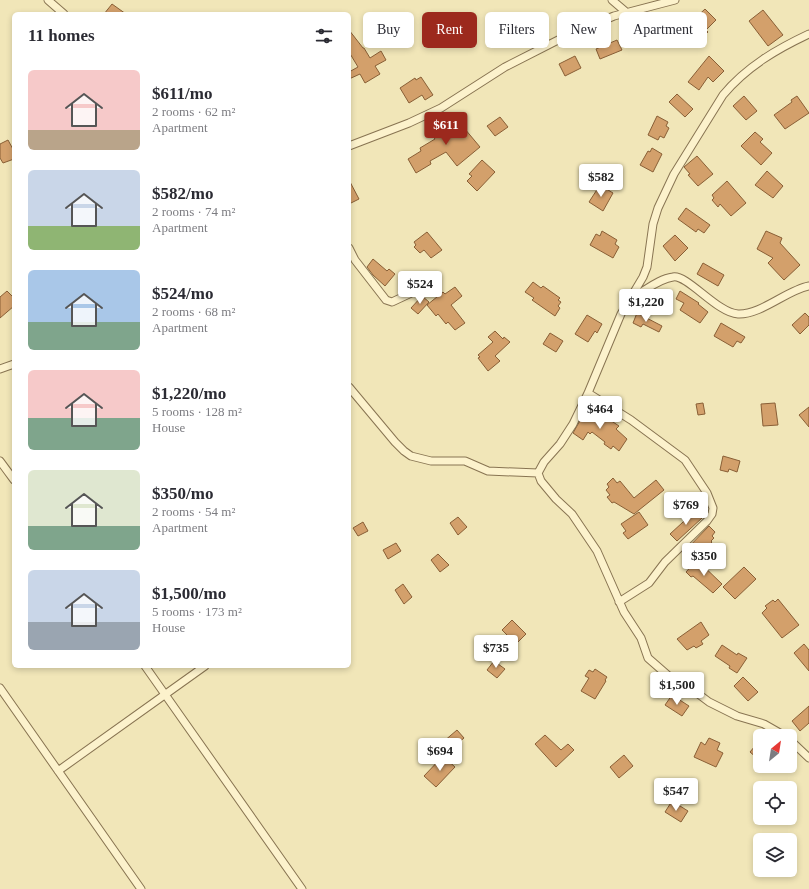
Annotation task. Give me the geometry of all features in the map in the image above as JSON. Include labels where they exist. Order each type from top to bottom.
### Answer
[{"type":"street","points":[[48,0],[62,12]]},
{"type":"street","points":[[612,0],[626,12],[642,10],[675,0]]},
{"type":"street","points":[[351,145],[409,123],[441,108],[505,67],[564,37],[619,15]]},
{"type":"street","points":[[773,729],[764,724],[738,716],[709,702],[689,687],[672,679],[648,658],[641,638],[624,612],[597,551],[572,514],[556,499],[541,481],[538,473],[544,462],[560,444],[573,424],[588,393],[621,314],[643,277],[647,267],[653,224],[658,208],[674,174],[723,95],[733,83],[782,46],[809,34]]},
{"type":"street","points":[[351,252],[355,260],[386,300],[392,302],[422,288]]},
{"type":"street","points":[[629,299],[674,276],[682,278],[701,294],[727,311],[736,314],[747,314],[803,287],[809,286]]},
{"type":"street","points":[[0,368],[12,365]]},
{"type":"street","points":[[351,389],[395,442],[411,456],[431,461],[464,460],[488,471],[538,473]]},
{"type":"street","points":[[588,393],[631,420],[685,460],[707,493],[713,508],[712,514],[707,521],[665,562],[649,583],[619,602]]},
{"type":"street","points":[[0,461],[12,477]]},
{"type":"street","points":[[146,668],[302,889]]},
{"type":"street","points":[[58,771],[202,668]]},
{"type":"street","points":[[0,688],[141,889]]},
{"type":"street","points":[[797,747],[809,758]]},
{"type":"building","points":[[112,4],[123,12],[106,12]]},
{"type":"building","points":[[705,9],[716,20],[707,29],[707,12],[702,12]]},
{"type":"building","points":[[763,10],[783,35],[768,46],[749,21]]},
{"type":"building","points":[[351,33],[370,58],[381,51],[386,60],[375,66],[380,74],[365,83],[360,74],[351,78],[351,71],[358,67],[351,55]]},
{"type":"building","points":[[617,40],[619,48],[622,50],[600,59],[596,49],[611,48],[611,43]]},
{"type":"building","points":[[575,56],[581,68],[565,76],[559,64]]},
{"type":"building","points":[[709,56],[724,71],[713,82],[708,77],[699,90],[688,82]]},
{"type":"building","points":[[421,77],[433,95],[425,100],[422,95],[409,103],[400,88],[415,78],[416,80]]},
{"type":"building","points":[[677,94],[693,109],[685,117],[669,102]]},
{"type":"building","points":[[744,96],[757,111],[746,120],[733,106]]},
{"type":"building","points":[[797,96],[809,113],[785,129],[774,115],[792,102],[791,100]]},
{"type":"building","points":[[454,116],[480,147],[457,166],[446,152],[430,161],[431,164],[416,173],[408,159],[421,151],[420,148],[435,139],[432,135]]},
{"type":"building","points":[[657,116],[668,122],[666,126],[669,128],[664,138],[660,136],[658,140],[648,135]]},
{"type":"building","points":[[500,117],[508,127],[495,136],[487,126]]},
{"type":"building","points":[[755,132],[763,139],[760,142],[772,153],[761,165],[741,146]]},
{"type":"building","points":[[8,140],[12,147],[12,160],[3,163],[0,158],[0,144]]},
{"type":"building","points":[[652,148],[662,154],[653,172],[640,165],[648,151],[650,152]]},
{"type":"building","points":[[697,156],[713,174],[698,186],[688,175],[690,174],[684,167]]},
{"type":"building","points":[[482,160],[495,172],[477,191],[467,181],[472,176],[469,174]]},
{"type":"building","points":[[767,171],[783,186],[773,198],[755,185]]},
{"type":"building","points":[[727,181],[746,203],[731,216],[720,204],[718,207],[712,200],[714,198],[712,195]]},
{"type":"building","points":[[351,184],[359,199],[351,203]]},
{"type":"building","points":[[600,185],[613,193],[603,211],[589,202]]},
{"type":"building","points":[[686,208],[710,225],[704,233],[698,229],[696,232],[678,219]]},
{"type":"building","points":[[602,231],[617,240],[615,244],[619,247],[613,258],[590,245],[596,234],[600,236]]},
{"type":"building","points":[[766,231],[782,238],[780,243],[800,265],[784,280],[768,263],[773,258],[757,249]]},
{"type":"building","points":[[427,232],[442,250],[431,258],[424,250],[420,253],[414,247],[416,245],[414,242]]},
{"type":"building","points":[[675,235],[688,248],[675,261],[663,246]]},
{"type":"building","points":[[373,259],[387,271],[389,269],[395,274],[385,286],[367,267]]},
{"type":"building","points":[[703,263],[724,275],[718,286],[697,274]]},
{"type":"building","points":[[533,282],[541,288],[543,286],[560,298],[558,300],[561,302],[558,306],[560,308],[555,316],[532,300],[534,298],[525,292]]},
{"type":"building","points":[[455,287],[462,296],[451,305],[465,323],[455,330],[448,322],[446,324],[438,314],[436,316],[427,305],[443,292],[445,294]]},
{"type":"building","points":[[7,291],[12,296],[12,308],[0,318],[0,297]]},
{"type":"building","points":[[680,291],[699,303],[698,304],[708,312],[700,323],[680,310],[684,303],[676,299]]},
{"type":"building","points":[[422,296],[429,302],[418,314],[411,308]]},
{"type":"building","points":[[637,313],[662,326],[659,332],[643,324],[641,327],[633,323]]},
{"type":"building","points":[[805,313],[809,317],[809,325],[800,334],[792,325]]},
{"type":"building","points":[[587,315],[602,324],[597,333],[595,331],[588,342],[575,334]]},
{"type":"building","points":[[721,323],[745,337],[741,343],[737,341],[733,347],[714,336]]},
{"type":"building","points":[[495,331],[503,339],[504,337],[510,342],[495,356],[500,361],[488,371],[478,358],[480,357],[478,355],[493,342],[488,337]]},
{"type":"building","points":[[550,333],[563,341],[556,352],[543,344]]},
{"type":"building","points":[[703,403],[705,414],[698,415],[696,404]]},
{"type":"building","points":[[775,403],[778,425],[763,426],[761,404]]},
{"type":"building","points":[[809,407],[809,427],[799,415]]},
{"type":"building","points":[[586,410],[592,414],[594,411],[603,418],[604,416],[619,426],[616,429],[627,439],[619,451],[613,446],[611,449],[604,444],[605,442],[592,432],[590,434],[588,432],[583,440],[573,433]]},
{"type":"building","points":[[723,456],[740,461],[737,472],[729,469],[728,472],[720,470]]},
{"type":"building","points":[[613,478],[617,483],[620,481],[634,498],[656,480],[664,490],[634,514],[614,502],[612,503],[607,497],[610,495],[606,490],[609,487],[607,484]]},
{"type":"building","points":[[695,511],[702,518],[677,541],[670,534]]},
{"type":"building","points":[[639,512],[648,525],[628,539],[623,533],[626,531],[621,524]]},
{"type":"building","points":[[458,517],[467,527],[458,535],[450,523]]},
{"type":"building","points":[[363,522],[368,531],[358,536],[353,528]]},
{"type":"building","points":[[709,526],[715,532],[712,536],[714,538],[693,562],[683,553]]},
{"type":"building","points":[[396,543],[401,551],[388,559],[383,550]]},
{"type":"building","points":[[438,554],[449,565],[440,572],[431,560]]},
{"type":"building","points":[[697,560],[722,584],[713,593],[686,572]]},
{"type":"building","points":[[744,567],[756,579],[735,599],[723,587]]},
{"type":"building","points":[[403,584],[412,597],[404,604],[395,590]]},
{"type":"building","points":[[778,599],[799,625],[782,638],[762,613],[767,608],[765,606],[773,600],[775,602]]},
{"type":"building","points":[[512,620],[526,634],[516,644],[502,630]]},
{"type":"building","points":[[701,622],[709,635],[701,641],[703,644],[696,648],[694,646],[687,650],[677,639]]},
{"type":"building","points":[[804,644],[809,650],[809,671],[794,653]]},
{"type":"building","points":[[722,645],[737,655],[738,653],[747,658],[737,673],[729,668],[730,666],[715,656]]},
{"type":"building","points":[[494,661],[505,669],[497,678],[487,670]]},
{"type":"building","points":[[595,669],[607,677],[595,699],[581,691],[589,678],[585,676],[589,670],[593,672]]},
{"type":"building","points":[[743,677],[758,692],[748,701],[734,686]]},
{"type":"building","points":[[672,695],[689,706],[682,716],[665,705]]},
{"type":"building","points":[[809,706],[809,723],[800,731],[792,721]]},
{"type":"building","points":[[457,730],[464,738],[450,750],[443,742]]},
{"type":"building","points":[[545,735],[561,750],[568,744],[574,750],[556,767],[535,744]]},
{"type":"building","points":[[709,738],[720,743],[717,750],[723,753],[716,767],[694,757],[701,742],[705,745]]},
{"type":"building","points":[[624,755],[633,766],[619,778],[610,767]]},
{"type":"building","points":[[443,756],[455,767],[436,787],[424,776]]},
{"type":"building","points":[[672,801],[688,811],[681,822],[665,812]]}]
